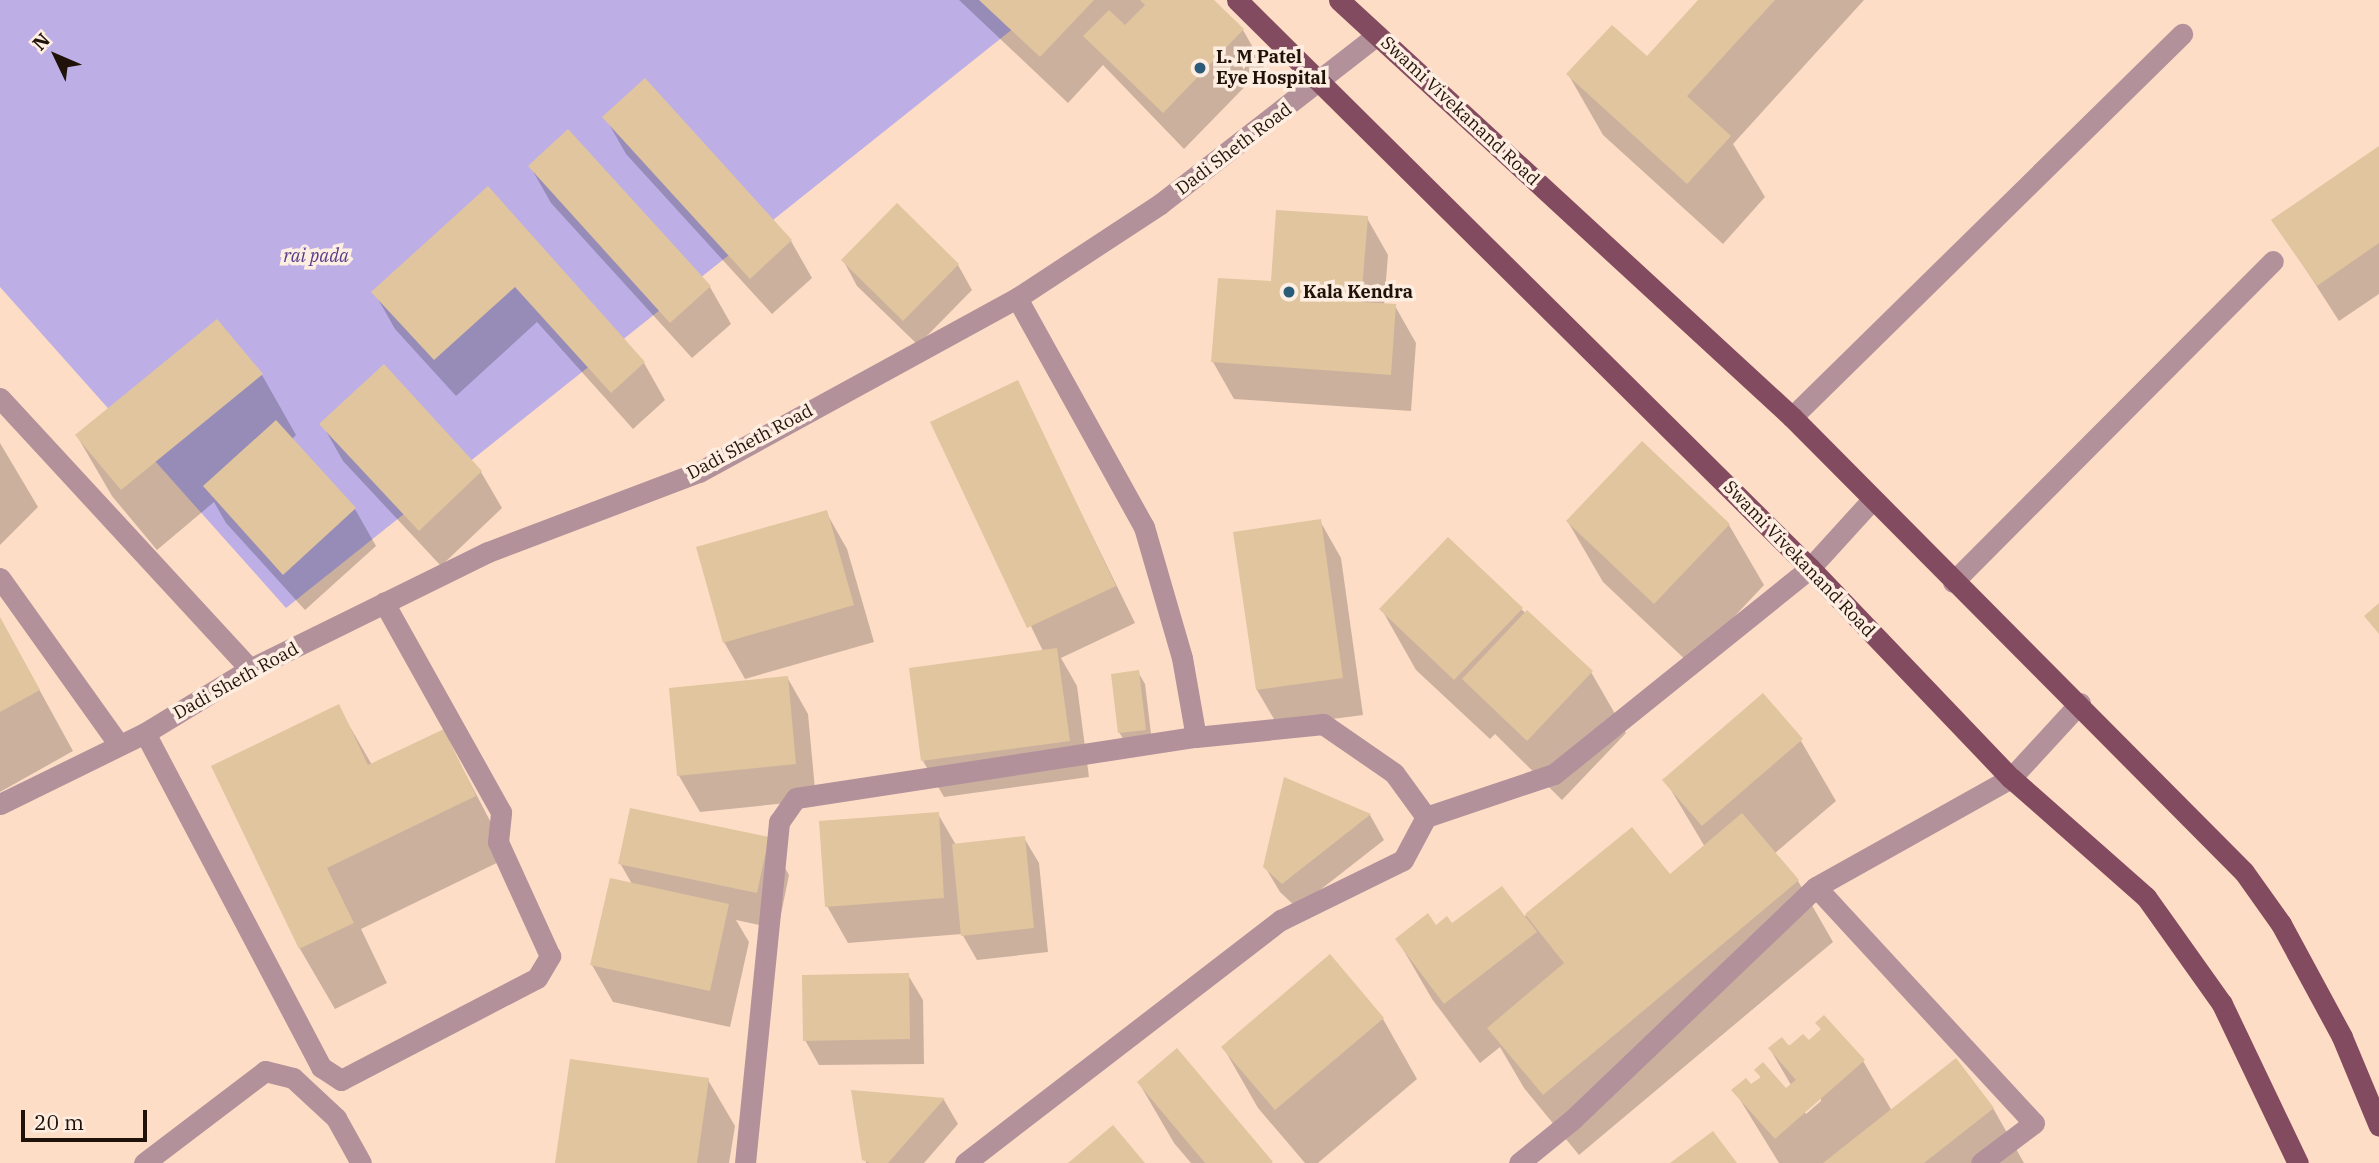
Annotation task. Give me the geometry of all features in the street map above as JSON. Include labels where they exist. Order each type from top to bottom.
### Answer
[{"type":"main road","name":"Swami Vivekanand Road","points":[[1237,0],[1322,81],[1810,568],[2011,778],[2146,897],[2222,1004],[2298,1163]]},
{"type":"main road","name":"Swami Vivekanand Road","points":[[1339,0],[1792,417],[1871,501],[2080,703],[2244,872],[2281,924],[2342,1037],[2379,1126]]},
{"type":"street","points":[[1792,417],[2182,34]]},
{"type":"street","name":"Dadi Sheth Road","points":[[0,804],[145,733],[250,669],[488,552],[699,471],[1017,298],[1160,204],[1322,81],[1377,35]]},
{"type":"street","points":[[1953,582],[2273,261]]},
{"type":"street","points":[[1017,298],[1144,527],[1182,658],[1196,737]]},
{"type":"street","points":[[0,398],[250,669]]},
{"type":"street","points":[[965,1163],[1281,920],[1403,860],[1426,817],[1554,774],[1810,568],[1871,501]]},
{"type":"street","points":[[0,578],[119,745]]},
{"type":"street","points":[[145,733],[321,1067],[341,1080],[537,978],[550,956],[498,842],[501,812],[384,603]]},
{"type":"street","points":[[1519,1163],[1572,1120],[1816,887],[2011,778],[2080,703]]},
{"type":"street","points":[[745,1163],[779,822],[796,799],[1196,737],[1323,724],[1394,773],[1426,817]]},
{"type":"street","points":[[1816,887],[2034,1123],[1981,1163]]},
{"type":"street","points":[[144,1163],[265,1072],[293,1078],[336,1118],[361,1163]]},
{"type":"green space","name":"rai pada","points":[[0,0],[1049,0],[286,608],[0,287]]},
{"type":"building","points":[[979,0],[1094,0],[1040,57]]},
{"type":"building","points":[[1140,0],[1214,0],[1244,29],[1163,113],[1083,36],[1109,10],[1125,25],[1145,5]]},
{"type":"building","points":[[1698,0],[1775,0],[1687,96],[1731,136],[1687,184],[1566,74],[1612,25],[1647,56]]},
{"type":"building","points":[[645,78],[792,240],[750,279],[602,117]]},
{"type":"building","points":[[568,129],[711,286],[670,323],[528,166]]},
{"type":"building","points":[[2379,146],[2379,243],[2317,286],[2271,220]]},
{"type":"building","points":[[488,186],[645,362],[611,393],[515,287],[434,360],[371,292]]},
{"type":"building","points":[[897,203],[959,264],[903,321],[841,260]]},
{"type":"building","name":"Kala Kendra","points":[[1276,210],[1368,216],[1361,302],[1396,304],[1391,375],[1211,362],[1218,278],[1271,281]]},
{"type":"building","points":[[217,319],[263,374],[121,490],[75,435]]},
{"type":"building","points":[[384,364],[482,471],[419,531],[319,424]]},
{"type":"building","points":[[1018,380],[1116,586],[1027,628],[930,422]]},
{"type":"building","points":[[276,420],[356,508],[283,575],[203,486]]},
{"type":"building","points":[[1642,441],[1730,524],[1654,604],[1566,521]]},
{"type":"building","points":[[827,510],[854,605],[723,643],[696,547]]},
{"type":"building","points":[[1321,519],[1343,678],[1256,690],[1233,532]]},
{"type":"building","points":[[1448,537],[1523,608],[1454,680],[1379,609]]},
{"type":"building","points":[[2379,603],[2379,634],[2364,616]]},
{"type":"building","points":[[1527,610],[1593,671],[1527,741],[1462,679]]},
{"type":"building","points":[[0,617],[40,690],[0,712]]},
{"type":"building","points":[[1057,648],[1070,741],[921,761],[909,668]]},
{"type":"building","points":[[1139,670],[1146,730],[1118,733],[1111,674]]},
{"type":"building","points":[[788,676],[796,764],[677,776],[669,688]]},
{"type":"building","points":[[1763,693],[1803,739],[1702,826],[1662,780]]},
{"type":"building","points":[[339,704],[368,765],[444,729],[476,796],[327,868],[354,923],[299,949],[211,766]]},
{"type":"building","points":[[1284,777],[1371,814],[1282,884],[1263,867]]},
{"type":"building","points":[[630,808],[769,837],[757,893],[618,864]]},
{"type":"building","points":[[939,812],[944,898],[825,907],[819,821]]},
{"type":"building","points":[[1742,813],[1799,880],[1543,1095],[1487,1028],[1564,963],[1525,914],[1632,827],[1670,874]]},
{"type":"building","points":[[1025,836],[1034,928],[961,936],[952,844]]},
{"type":"building","points":[[610,878],[729,904],[710,991],[590,965]]},
{"type":"building","points":[[1502,886],[1537,932],[1444,1004],[1395,939],[1428,913],[1436,925],[1447,916],[1452,923]]},
{"type":"building","points":[[1330,954],[1384,1018],[1275,1110],[1221,1047]]},
{"type":"building","points":[[909,973],[910,1039],[803,1041],[802,975]]},
{"type":"building","points":[[1824,1015],[1865,1060],[1775,1139],[1731,1090],[1746,1078],[1751,1084],[1761,1077],[1754,1070],[1763,1062],[1786,1088],[1796,1080],[1768,1048],[1782,1037],[1789,1046],[1803,1034],[1809,1040],[1821,1029],[1815,1023]]},
{"type":"building","points":[[1177,1048],[1273,1162],[1205,1163],[1137,1082]]},
{"type":"building","points":[[1956,1058],[1994,1108],[1924,1163],[1823,1163]]},
{"type":"building","points":[[570,1059],[709,1078],[697,1163],[555,1163]]},
{"type":"building","points":[[851,1090],[945,1098],[888,1163],[870,1163],[862,1160]]},
{"type":"building","points":[[1113,1125],[1145,1163],[1068,1163]]},
{"type":"building","points":[[1713,1131],[1737,1163],[1670,1163]]},
{"type":"place","name":"L. M Patel Eye Hospital","points":[[1200,68]]},
{"type":"place","name":"Kala Kendra","points":[[1289,292]]}]
